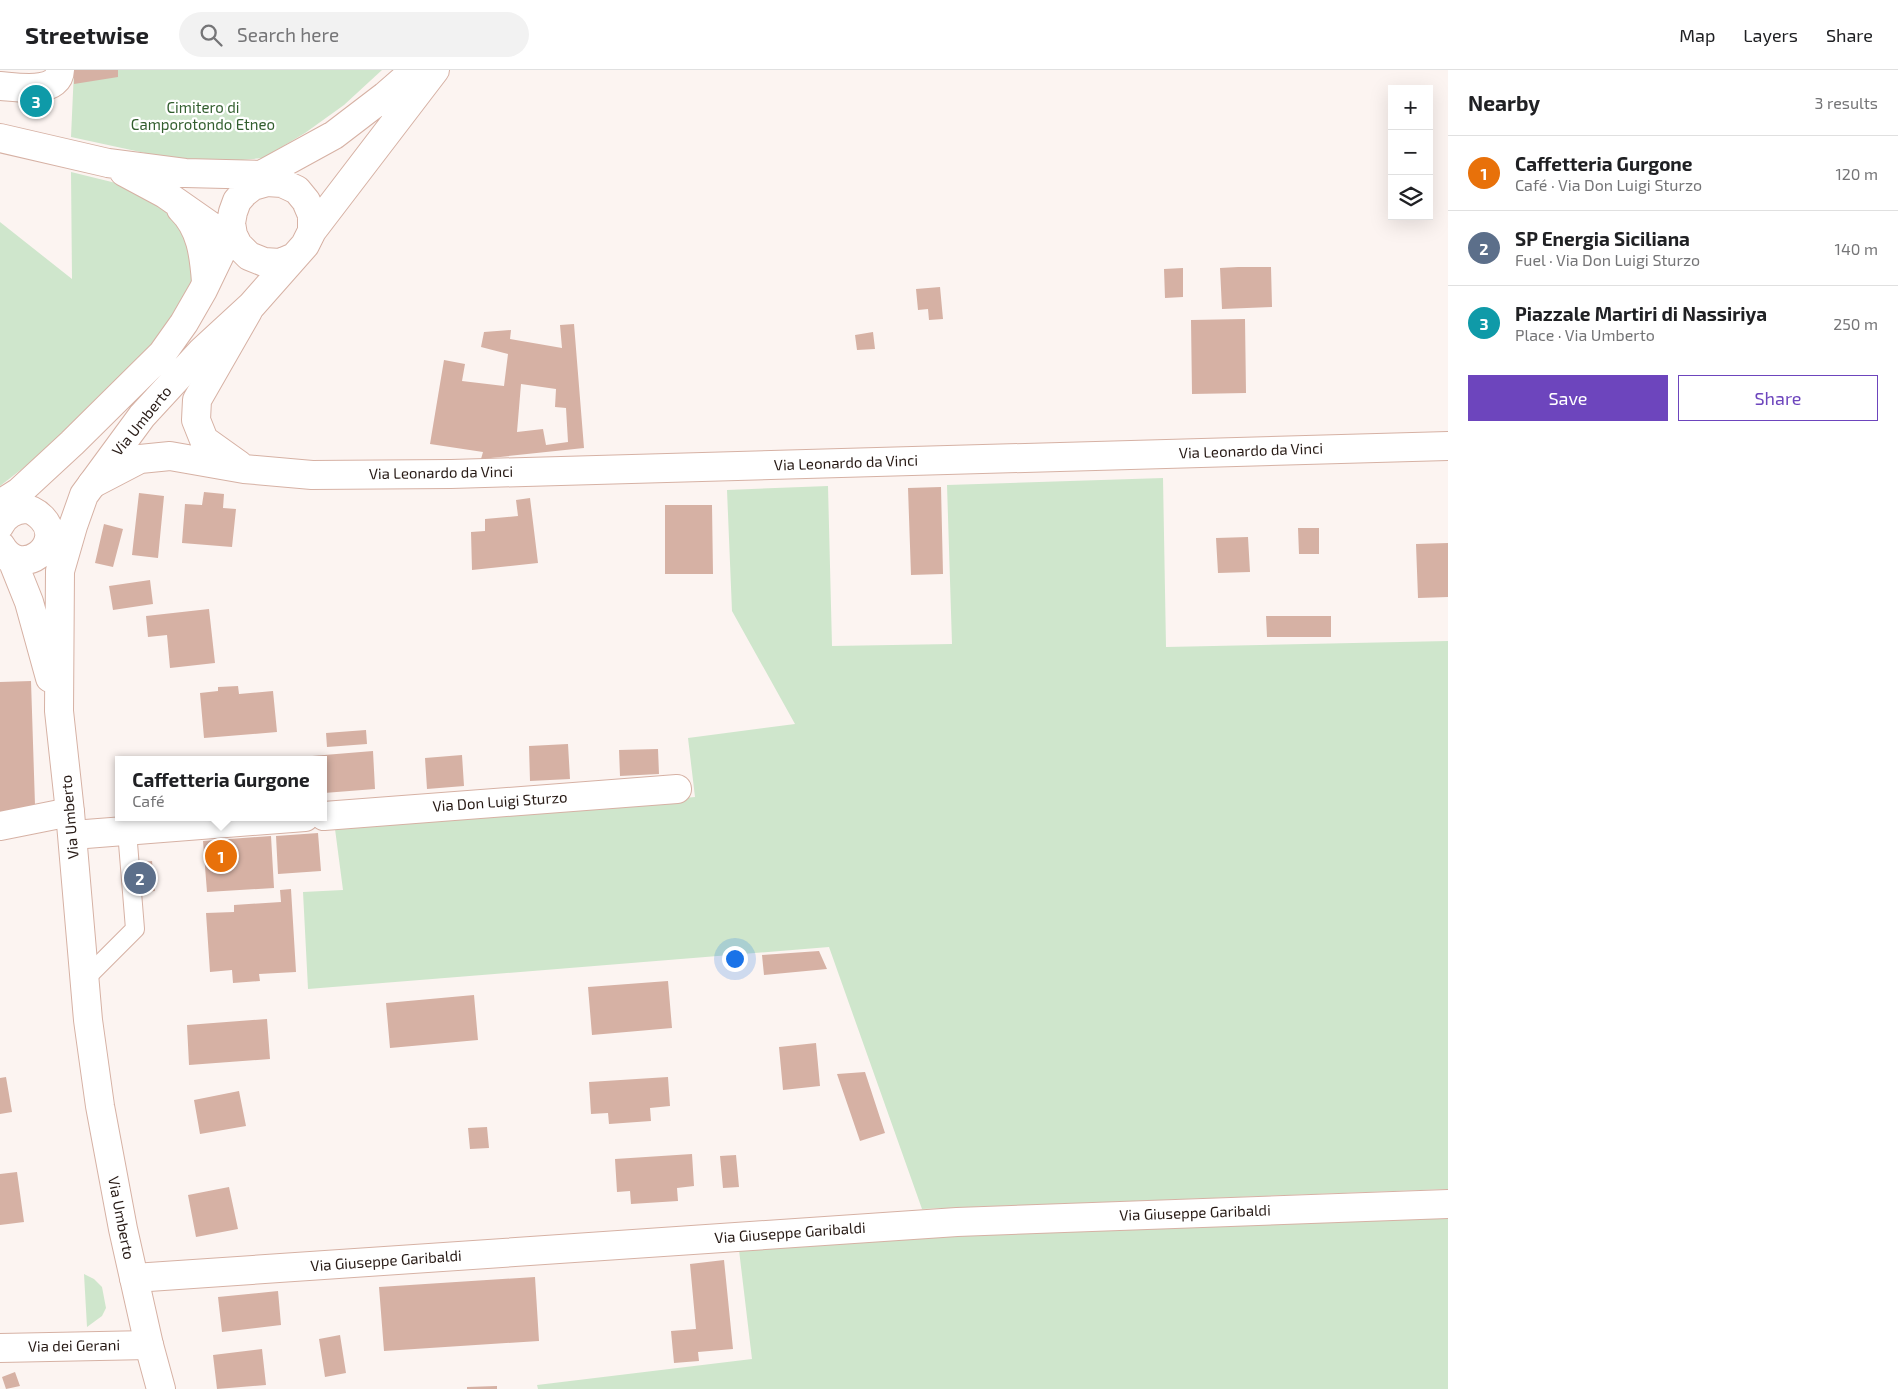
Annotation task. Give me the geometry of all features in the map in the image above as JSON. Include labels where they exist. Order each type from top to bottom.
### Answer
[{"type":"street","points":[[0,86],[45,87],[54,82],[60,75],[60,70]]},
{"type":"street","points":[[232,235],[232,212],[237,201],[244,193],[266,182],[334,135],[385,96],[415,70]]},
{"type":"street","points":[[244,469],[204,440],[196,420],[197,400],[252,305],[305,246],[312,231],[435,70]]},
{"type":"street","points":[[0,138],[108,163],[266,182],[296,190],[306,201],[312,216],[312,231]]},
{"type":"street","points":[[108,163],[165,194],[232,235],[249,256],[264,262],[280,263],[294,257]]},
{"type":"street","points":[[165,194],[187,215],[197,232],[204,254],[206,282]]},
{"type":"street","name":"Via Umberto","points":[[6,523],[72,443],[162,354],[184,323],[232,235]]},
{"type":"street","name":"Via Umberto","points":[[161,1389],[134,1278],[100,1106],[88,1020],[59,711],[60,572],[73,526],[88,490],[142,416],[202,351],[252,305]]},
{"type":"street","name":"Via Leonardo da Vinci","points":[[88,490],[140,459],[170,456],[244,469],[312,475],[451,474],[1448,446]]},
{"type":"street","points":[[6,523],[18,560],[35,558],[48,534],[88,490]]},
{"type":"street","points":[[6,523],[28,509],[37,513],[48,534],[56,542],[60,572]]},
{"type":"street","points":[[6,523],[59,711]]},
{"type":"street","name":"Via Don Luigi Sturzo","points":[[327,816],[677,788]]},
{"type":"street","points":[[0,826],[71,824],[127,831],[254,821]]},
{"type":"street","name":"Via Giuseppe Garibaldi","points":[[134,1278],[957,1222],[1448,1204]]},
{"type":"street","name":"Via dei Gerani","points":[[0,1348],[149,1345]]},
{"type":"lane","points":[[84,980],[135,929],[127,831]]},
{"type":"green space","name":"Cimitero di Camporotondo Etneo","points":[[74,70],[382,70],[344,105],[305,133],[263,158],[196,164],[71,137]]},
{"type":"green space","points":[[71,172],[120,184],[162,207],[180,228],[191,252],[194,275],[188,299],[159,341],[36,458],[0,486],[0,222],[72,279]]},
{"type":"green space","points":[[1163,478],[1166,647],[1448,641],[1448,1189],[922,1209],[829,947],[308,989],[303,892],[343,890],[335,829],[695,797],[688,738],[795,724],[732,611],[727,490],[828,486],[832,646],[952,644],[947,485]]},
{"type":"green space","points":[[1448,1216],[1448,1389],[538,1389],[537,1385],[752,1359],[739,1250],[925,1235]]},
{"type":"green space","points":[[84,1274],[94,1279],[102,1287],[106,1308],[102,1316],[87,1327]]},
{"type":"building","points":[[74,70],[118,70],[118,77],[74,84]]},
{"type":"building","points":[[1271,267],[1272,307],[1222,309],[1220,268]]},
{"type":"building","points":[[1183,268],[1183,297],[1165,298],[1164,269]]},
{"type":"building","points":[[940,287],[943,319],[929,320],[928,309],[918,310],[916,289]]},
{"type":"building","points":[[1245,319],[1246,393],[1192,394],[1191,320]]},
{"type":"building","points":[[574,324],[584,448],[481,459],[483,452],[430,444],[444,360],[465,364],[462,381],[504,386],[508,354],[481,347],[484,332],[511,330],[510,339],[562,348],[560,325]],"holes":[[[521,384],[556,389],[555,407],[566,408],[568,442],[546,445],[543,429],[517,432]]]},
{"type":"building","points":[[873,332],[875,349],[857,350],[855,335]]},
{"type":"building","points":[[941,487],[943,574],[911,575],[908,488]]},
{"type":"building","points":[[204,492],[224,494],[223,508],[236,509],[232,547],[182,543],[185,504],[202,505]]},
{"type":"building","points":[[139,493],[164,496],[158,558],[132,555]]},
{"type":"building","points":[[530,498],[538,563],[472,570],[471,532],[485,531],[485,519],[518,516],[516,500]]},
{"type":"building","points":[[665,505],[712,505],[713,574],[665,574]]},
{"type":"building","points":[[104,524],[123,529],[113,567],[95,563]]},
{"type":"building","points":[[1298,528],[1319,528],[1319,554],[1299,554]]},
{"type":"building","points":[[1248,537],[1250,572],[1218,573],[1216,538]]},
{"type":"building","points":[[1448,543],[1448,597],[1418,598],[1416,544]]},
{"type":"building","points":[[150,580],[153,604],[113,610],[109,586]]},
{"type":"building","points":[[209,609],[215,663],[170,668],[167,635],[148,637],[146,616]]},
{"type":"building","points":[[1266,616],[1331,616],[1331,637],[1267,637]]},
{"type":"building","points":[[31,681],[35,805],[0,814],[0,682]]},
{"type":"building","points":[[238,686],[239,694],[273,691],[277,732],[204,738],[200,693],[218,691],[218,687]]},
{"type":"building","points":[[366,730],[367,744],[327,747],[326,733]]},
{"type":"building","points":[[568,744],[570,779],[530,781],[529,746]]},
{"type":"building","points":[[658,749],[659,774],[620,776],[619,750]]},
{"type":"building","points":[[373,751],[375,789],[327,793],[327,756],[312,756]]},
{"type":"building","points":[[462,755],[464,786],[427,789],[425,758]]},
{"type":"building","points":[[318,833],[321,871],[278,874],[276,836]]},
{"type":"building","points":[[271,836],[274,888],[207,892],[203,841]]},
{"type":"building","points":[[152,861],[155,891],[127,894],[123,864]]},
{"type":"building","points":[[291,889],[296,972],[259,974],[260,981],[233,983],[232,970],[210,972],[206,913],[234,912],[234,905],[281,902],[280,890]]},
{"type":"building","points":[[819,951],[827,969],[764,975],[762,955]]},
{"type":"building","points":[[668,981],[672,1028],[592,1035],[588,987]]},
{"type":"building","points":[[474,995],[478,1040],[390,1048],[386,1003]]},
{"type":"building","points":[[267,1019],[270,1059],[189,1065],[187,1025]]},
{"type":"building","points":[[816,1043],[820,1086],[783,1090],[779,1047]]},
{"type":"building","points":[[865,1072],[885,1133],[860,1141],[837,1074]]},
{"type":"building","points":[[6,1077],[12,1112],[0,1114],[0,1078]]},
{"type":"building","points":[[668,1077],[670,1106],[650,1108],[651,1121],[609,1124],[608,1113],[591,1114],[589,1082]]},
{"type":"building","points":[[239,1091],[246,1126],[200,1134],[194,1100]]},
{"type":"building","points":[[487,1127],[489,1148],[470,1149],[468,1128]]},
{"type":"building","points":[[692,1154],[694,1186],[677,1188],[678,1201],[631,1204],[630,1191],[617,1192],[615,1159]]},
{"type":"building","points":[[736,1155],[739,1187],[723,1188],[720,1156]]},
{"type":"building","points":[[17,1172],[24,1222],[0,1225],[0,1174]]},
{"type":"building","points":[[229,1187],[238,1229],[196,1237],[188,1195]]},
{"type":"building","points":[[724,1260],[733,1349],[698,1352],[699,1361],[674,1363],[671,1331],[696,1329],[690,1264]]},
{"type":"building","points":[[535,1277],[539,1341],[384,1351],[379,1287]]},
{"type":"building","points":[[278,1291],[281,1325],[222,1332],[218,1297]]},
{"type":"building","points":[[340,1335],[346,1373],[325,1377],[319,1339]]},
{"type":"building","points":[[262,1349],[266,1385],[217,1389],[213,1355]]},
{"type":"building","points":[[15,1372],[20,1386],[6,1389],[2,1377]]},
{"type":"building","points":[[497,1386],[497,1389],[467,1389],[467,1387]]},
{"type":"place","name":"Piazzale Martiri di Nassiriya","points":[[36,101]]},
{"type":"place","name":"Caffetteria Gurgone","points":[[221,856]]},
{"type":"place","name":"SP Energia Siciliana","points":[[140,878]]}]
